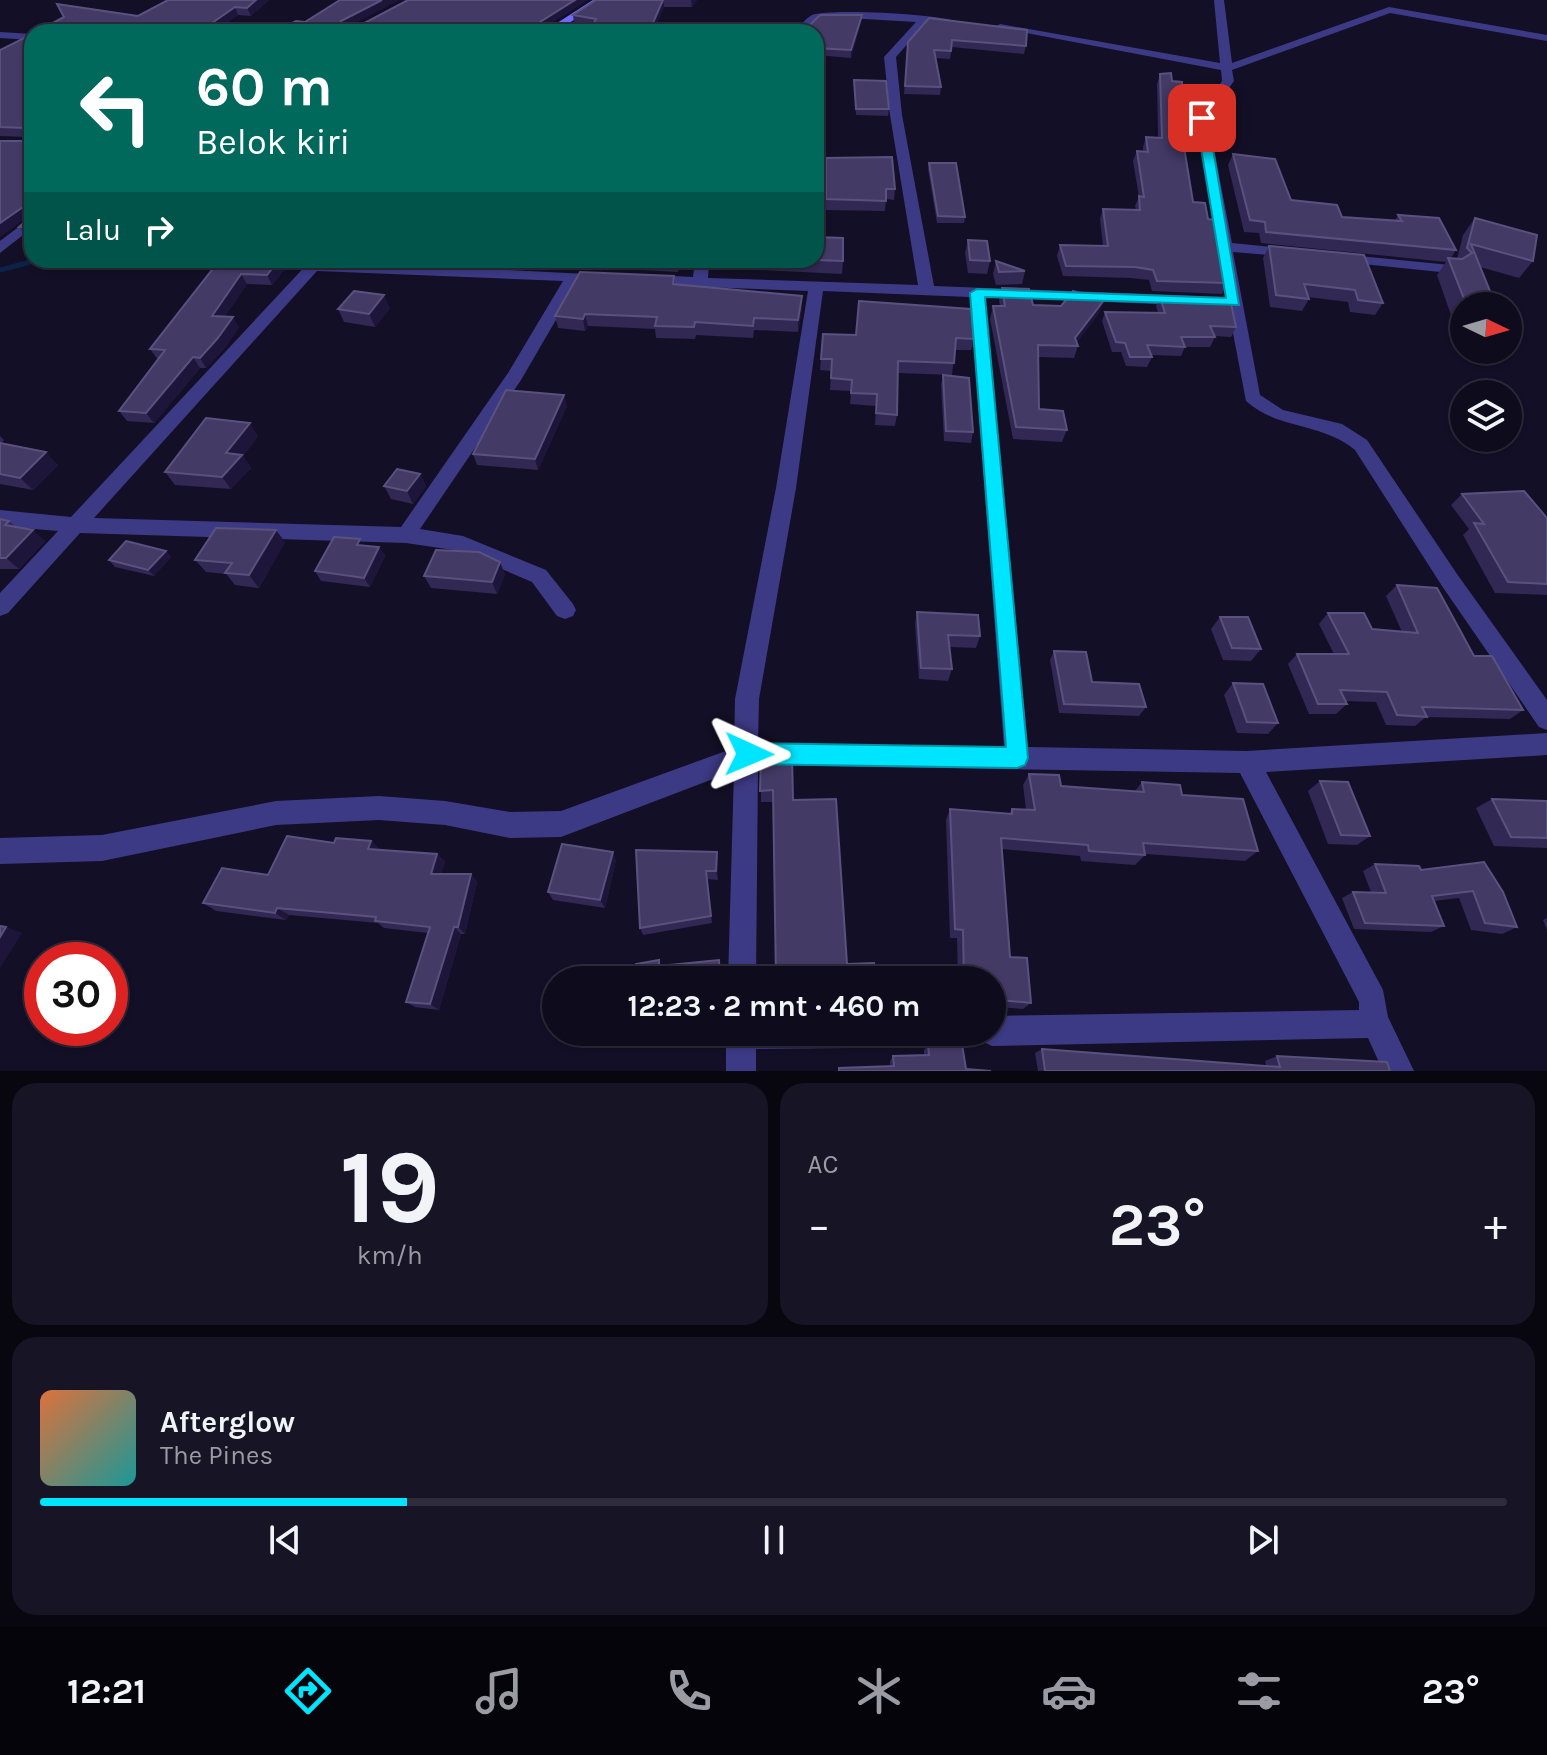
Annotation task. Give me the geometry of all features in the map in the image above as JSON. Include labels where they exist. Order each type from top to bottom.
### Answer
[{"type":"street","points":[[561,24],[600,0]]},
{"type":"street","points":[[1219,0],[1228,81],[1202,118],[1252,397],[1262,409],[1273,415],[1327,426],[1359,443],[1479,625],[1547,719]]},
{"type":"street","points":[[993,26],[1066,36],[1228,68],[1389,10],[1547,38]]},
{"type":"street","points":[[808,24],[815,17],[831,14],[965,23]]},
{"type":"street","points":[[924,19],[890,57],[896,160],[927,292]]},
{"type":"street","points":[[0,35],[24,36]]},
{"type":"street","points":[[824,161],[874,161]]},
{"type":"street","points":[[0,249],[24,228]]},
{"type":"street","points":[[1224,247],[1450,269]]},
{"type":"street","points":[[0,607],[311,268]]},
{"type":"street","points":[[408,268],[927,292],[1234,302]]},
{"type":"street","points":[[700,282],[701,268]]},
{"type":"street","points":[[406,535],[515,376],[573,277]]},
{"type":"street","points":[[742,966],[749,754],[747,699],[786,488],[816,287]]},
{"type":"street","points":[[977,293],[1017,758]]},
{"type":"street","points":[[0,518],[73,525],[406,535],[463,544],[539,576],[565,610]]},
{"type":"street","points":[[0,851],[102,848],[276,813],[379,808],[445,813],[510,825],[561,824],[749,754],[1247,762],[1547,744]]},
{"type":"street","points":[[1247,762],[1373,1000],[1374,1019],[1399,1071]]},
{"type":"street","points":[[1006,1031],[1363,1025],[1374,1019]]},
{"type":"street","points":[[741,1046],[741,1071]]},
{"type":"building","points":[[168,0],[256,0],[247,8],[235,7],[211,24],[51,24],[64,17],[57,4],[138,16]]},
{"type":"building","points":[[340,0],[382,0],[340,24],[290,24],[305,22]]},
{"type":"building","points":[[408,0],[575,0],[537,24],[363,24]]},
{"type":"building","points":[[596,0],[663,0],[652,24],[593,24],[596,19],[573,15]]},
{"type":"building","points":[[820,15],[862,15],[851,50],[824,48],[824,24],[811,24]]},
{"type":"building","points":[[929,18],[1027,30],[1026,46],[952,40],[951,51],[934,50],[941,87],[905,86],[908,42]]},
{"type":"building","points":[[24,38],[24,128],[0,127],[0,50]]},
{"type":"building","points":[[1171,73],[1172,81],[1182,82],[1183,105],[1177,104],[1193,202],[1205,203],[1208,219],[1216,220],[1227,283],[1157,281],[1153,270],[1135,267],[1066,266],[1060,245],[1108,246],[1103,209],[1140,210],[1139,196],[1144,197],[1137,151],[1148,152],[1146,137],[1162,138],[1160,74]]},
{"type":"building","points":[[854,80],[886,81],[889,109],[856,109]]},
{"type":"building","points":[[0,141],[24,141],[24,206],[0,223]]},
{"type":"building","points":[[1233,154],[1275,159],[1291,200],[1337,205],[1342,217],[1402,221],[1398,215],[1439,218],[1456,250],[1266,232],[1265,222],[1250,220]]},
{"type":"building","points":[[892,157],[895,189],[886,189],[886,201],[826,199],[826,158]]},
{"type":"building","points":[[929,163],[956,163],[965,217],[938,216]]},
{"type":"building","points":[[1475,218],[1537,235],[1533,261],[1471,244],[1490,292],[1461,292],[1448,258],[1462,259],[1472,253],[1467,248]]},
{"type":"building","points":[[824,237],[843,238],[843,261],[824,260]]},
{"type":"building","points":[[968,240],[987,241],[990,261],[970,260]]},
{"type":"building","points":[[1269,246],[1364,255],[1383,303],[1358,300],[1355,290],[1304,284],[1309,299],[1276,295]]},
{"type":"building","points":[[996,261],[1025,271],[999,272]]},
{"type":"building","points":[[213,268],[273,268],[267,275],[241,274],[212,316],[233,317],[200,358],[193,357],[146,413],[119,411],[165,350],[150,349]]},
{"type":"building","points":[[580,272],[674,276],[673,284],[802,296],[798,320],[754,318],[753,326],[695,322],[694,327],[655,326],[657,317],[585,314],[583,319],[555,316]]},
{"type":"building","points":[[1002,288],[1029,289],[1033,305],[1061,306],[1073,291],[1104,300],[1075,338],[1078,346],[1038,345],[1039,409],[1063,411],[1067,430],[1016,427],[993,306],[1005,306]]},
{"type":"building","points":[[354,291],[384,295],[369,314],[338,309]]},
{"type":"building","points":[[1160,297],[1230,299],[1236,327],[1210,326],[1215,337],[1181,337],[1185,347],[1147,345],[1152,357],[1130,357],[1125,343],[1116,342],[1105,312],[1165,313]]},
{"type":"building","points":[[859,301],[971,309],[974,339],[956,338],[954,363],[898,361],[897,415],[876,413],[877,394],[851,393],[852,380],[831,378],[832,359],[821,359],[823,334],[856,335]]},
{"type":"building","points":[[943,375],[969,378],[973,432],[946,431]]},
{"type":"building","points":[[506,390],[564,395],[535,459],[473,454]]},
{"type":"building","points":[[206,418],[250,423],[226,453],[242,455],[222,477],[165,472]]},
{"type":"building","points":[[0,443],[46,452],[20,478],[0,474]]},
{"type":"building","points":[[397,469],[420,474],[407,491],[384,486]]},
{"type":"building","points":[[1524,491],[1547,518],[1547,584],[1508,582],[1474,523],[1484,524],[1462,494]]},
{"type":"building","points":[[0,519],[9,521],[5,525],[33,530],[6,558],[0,558]]},
{"type":"building","points":[[216,528],[276,530],[249,575],[225,573],[232,563],[195,560]]},
{"type":"building","points":[[334,537],[360,539],[357,545],[379,547],[364,578],[315,571]]},
{"type":"building","points":[[126,541],[166,551],[148,570],[109,560]]},
{"type":"building","points":[[436,550],[479,552],[500,562],[492,582],[424,576]]},
{"type":"building","points":[[1397,585],[1437,588],[1474,656],[1492,656],[1523,710],[1422,707],[1427,717],[1397,715],[1387,692],[1340,690],[1347,704],[1318,704],[1297,654],[1349,654],[1328,613],[1364,613],[1372,629],[1418,633]]},
{"type":"building","points":[[917,612],[978,615],[980,636],[948,635],[952,669],[921,668]]},
{"type":"building","points":[[1220,617],[1248,617],[1261,649],[1232,648]]},
{"type":"building","points":[[1054,651],[1086,652],[1092,682],[1139,684],[1146,707],[1064,704]]},
{"type":"building","points":[[1233,683],[1263,684],[1278,723],[1247,722]]},
{"type":"building","points":[[792,757],[793,800],[836,799],[847,964],[874,963],[874,966],[776,966],[773,790],[760,791],[761,758]]},
{"type":"building","points":[[1029,774],[1059,775],[1061,786],[1144,792],[1142,782],[1180,785],[1182,795],[1243,799],[1258,851],[1143,843],[1145,855],[1089,851],[1088,845],[1001,838],[1010,957],[1027,958],[1031,1003],[1006,1001],[1006,966],[964,966],[963,930],[955,929],[950,809],[1012,814],[1012,809],[1035,810]]},
{"type":"building","points":[[1320,781],[1348,782],[1370,836],[1341,835]]},
{"type":"building","points":[[1492,799],[1547,801],[1547,838],[1511,837]]},
{"type":"building","points":[[287,836],[334,843],[336,838],[371,841],[368,849],[437,854],[431,874],[471,874],[458,927],[454,927],[430,1004],[406,1002],[430,927],[375,921],[376,917],[277,908],[275,913],[203,903],[222,868],[268,875]]},
{"type":"building","points":[[562,844],[613,852],[600,900],[548,892]]},
{"type":"building","points":[[636,850],[717,852],[716,871],[706,871],[711,916],[640,928]]},
{"type":"building","points":[[1484,862],[1503,892],[1517,927],[1485,923],[1473,891],[1432,896],[1444,926],[1365,923],[1353,892],[1386,893],[1375,864],[1419,866],[1421,870]]},
{"type":"building","points":[[659,960],[659,966],[636,964]]},
{"type":"building","points":[[719,960],[719,966],[659,966]]},
{"type":"building","points":[[928,1046],[962,1046],[966,1069],[991,1071],[839,1071],[839,1068],[894,1066],[893,1056],[929,1055]]},
{"type":"building","points":[[1042,1049],[1280,1067],[1277,1056],[1387,1062],[1390,1071],[1045,1071]]},
{"type":"waterway","points":[[0,270],[24,264]]},
{"type":"route","points":[[749,754],[1017,758],[977,293],[1234,302],[1206,157],[1202,118]]}]
